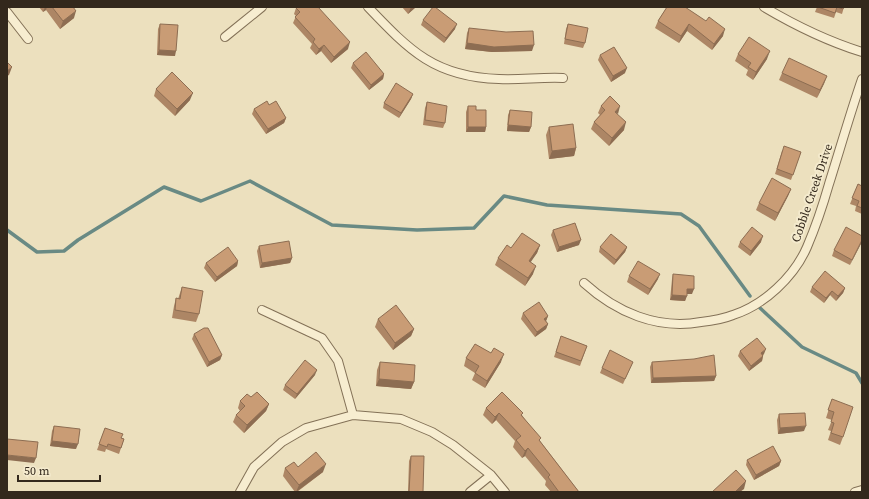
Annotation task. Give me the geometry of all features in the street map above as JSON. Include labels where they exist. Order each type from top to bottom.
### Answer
[{"type":"street","points":[[225,37],[262,7]]},
{"type":"street","points":[[368,7],[398,39],[429,62],[449,71],[474,77],[500,79],[563,78]]},
{"type":"street","points":[[764,7],[798,27],[838,45],[862,52]]},
{"type":"street","points":[[7,12],[28,39]]},
{"type":"street","name":"Cobble Creek Drive","points":[[584,283],[596,294],[636,317],[674,324],[693,324],[734,315],[763,299],[777,288],[791,273],[807,248],[819,216],[862,79]]},
{"type":"street","points":[[262,310],[322,338],[338,361],[353,415]]},
{"type":"street","points":[[240,492],[254,467],[282,442],[306,428],[353,415],[401,419],[432,432],[453,445],[491,475],[505,492]]},
{"type":"street","points":[[470,492],[491,475]]},
{"type":"street","points":[[855,492],[862,490]]},
{"type":"building","points":[[52,7],[73,7],[76,11],[63,21]]},
{"type":"building","points":[[318,7],[350,42],[334,57],[324,45],[319,49],[313,42],[315,39],[295,17],[300,12],[296,8]]},
{"type":"building","points":[[433,7],[457,24],[446,38],[423,20]]},
{"type":"building","points":[[667,7],[685,7],[706,21],[709,17],[725,29],[714,44],[689,24],[681,36],[658,21]]},
{"type":"building","points":[[818,7],[837,7],[835,13]]},
{"type":"building","points":[[160,24],[178,25],[176,51],[159,50]]},
{"type":"building","points":[[568,24],[588,28],[585,43],[565,39]]},
{"type":"building","points":[[469,28],[506,32],[533,31],[534,45],[494,47],[467,43]]},
{"type":"building","points":[[749,37],[770,51],[756,72],[748,67],[751,63],[738,54]]},
{"type":"building","points":[[614,47],[627,68],[613,76],[600,55]]},
{"type":"building","points":[[366,52],[384,74],[371,85],[353,63]]},
{"type":"building","points":[[789,58],[827,76],[820,90],[782,73]]},
{"type":"building","points":[[7,62],[12,67],[7,71]]},
{"type":"building","points":[[172,72],[193,93],[177,109],[156,89]]},
{"type":"building","points":[[396,83],[413,94],[401,113],[384,103]]},
{"type":"building","points":[[610,96],[620,106],[615,112],[626,122],[612,138],[594,122],[605,110],[601,106]]},
{"type":"building","points":[[267,101],[269,105],[276,101],[286,118],[268,129],[254,109]]},
{"type":"building","points":[[427,102],[447,106],[445,123],[425,120]]},
{"type":"building","points":[[468,106],[476,106],[476,110],[486,110],[486,127],[468,127]]},
{"type":"building","points":[[510,110],[532,112],[531,127],[508,125]]},
{"type":"building","points":[[573,124],[576,148],[552,151],[549,127]]},
{"type":"building","points":[[784,146],[801,152],[793,175],[777,169]]},
{"type":"building","points":[[772,178],[791,189],[778,213],[759,203]]},
{"type":"building","points":[[858,184],[862,186],[862,208],[857,206],[859,201],[852,198]]},
{"type":"building","points":[[575,223],[581,240],[559,247],[553,230]]},
{"type":"building","points":[[752,227],[763,236],[751,251],[740,242]]},
{"type":"building","points":[[846,227],[862,236],[862,240],[852,260],[834,250]]},
{"type":"building","points":[[522,233],[540,245],[529,261],[536,266],[528,278],[498,258],[507,245],[511,248]]},
{"type":"building","points":[[611,234],[627,247],[616,260],[600,247]]},
{"type":"building","points":[[289,241],[292,258],[262,263],[259,246]]},
{"type":"building","points":[[228,247],[238,261],[217,277],[206,263]]},
{"type":"building","points":[[638,261],[660,274],[650,289],[629,276]]},
{"type":"building","points":[[825,271],[845,288],[838,296],[832,291],[826,298],[812,287]]},
{"type":"building","points":[[673,274],[694,276],[694,289],[687,289],[687,296],[672,295]]},
{"type":"building","points":[[182,287],[203,291],[199,314],[175,310],[176,298],[180,299]]},
{"type":"building","points":[[539,302],[548,316],[544,319],[548,324],[537,332],[523,313]]},
{"type":"building","points":[[396,305],[414,329],[395,343],[378,319]]},
{"type":"building","points":[[204,328],[208,328],[222,355],[209,362],[194,334]]},
{"type":"building","points":[[561,336],[587,346],[581,361],[556,352]]},
{"type":"building","points":[[757,338],[766,349],[761,353],[763,356],[751,366],[740,351]]},
{"type":"building","points":[[475,344],[491,353],[494,348],[504,354],[487,381],[475,373],[479,366],[466,358]]},
{"type":"building","points":[[610,350],[633,362],[625,379],[602,368]]},
{"type":"building","points":[[714,355],[716,376],[653,378],[652,362],[694,359]]},
{"type":"building","points":[[305,360],[317,370],[297,394],[285,385]]},
{"type":"building","points":[[380,362],[415,365],[414,382],[379,379]]},
{"type":"building","points":[[257,392],[269,404],[247,425],[236,415],[245,406],[240,401],[247,394],[251,397]]},
{"type":"building","points":[[502,392],[523,413],[521,415],[541,438],[539,440],[579,492],[559,492],[548,477],[550,475],[528,448],[525,451],[516,440],[521,436],[499,413],[495,417],[486,408]]},
{"type":"building","points":[[832,399],[853,407],[843,437],[831,433],[834,423],[831,422],[834,412],[828,410]]},
{"type":"building","points":[[805,413],[806,426],[780,428],[779,414]]},
{"type":"building","points":[[54,426],[80,429],[78,444],[52,441]]},
{"type":"building","points":[[105,428],[123,434],[121,438],[124,439],[121,448],[108,444],[107,447],[99,444]]},
{"type":"building","points":[[7,439],[38,442],[36,458],[7,455]]},
{"type":"building","points":[[773,446],[781,461],[756,475],[747,460]]},
{"type":"building","points":[[316,452],[326,464],[299,485],[285,468],[294,462],[298,467]]},
{"type":"building","points":[[411,456],[424,456],[423,492],[409,492]]},
{"type":"building","points":[[736,470],[746,481],[735,492],[712,492]]},
{"type":"waterway","points":[[7,230],[37,252],[64,251],[78,240],[164,187],[201,201],[250,181],[332,225],[417,230],[474,228],[504,196],[547,205],[681,214],[699,226],[750,296]]},
{"type":"waterway","points":[[760,308],[802,347],[856,373],[862,383]]}]
